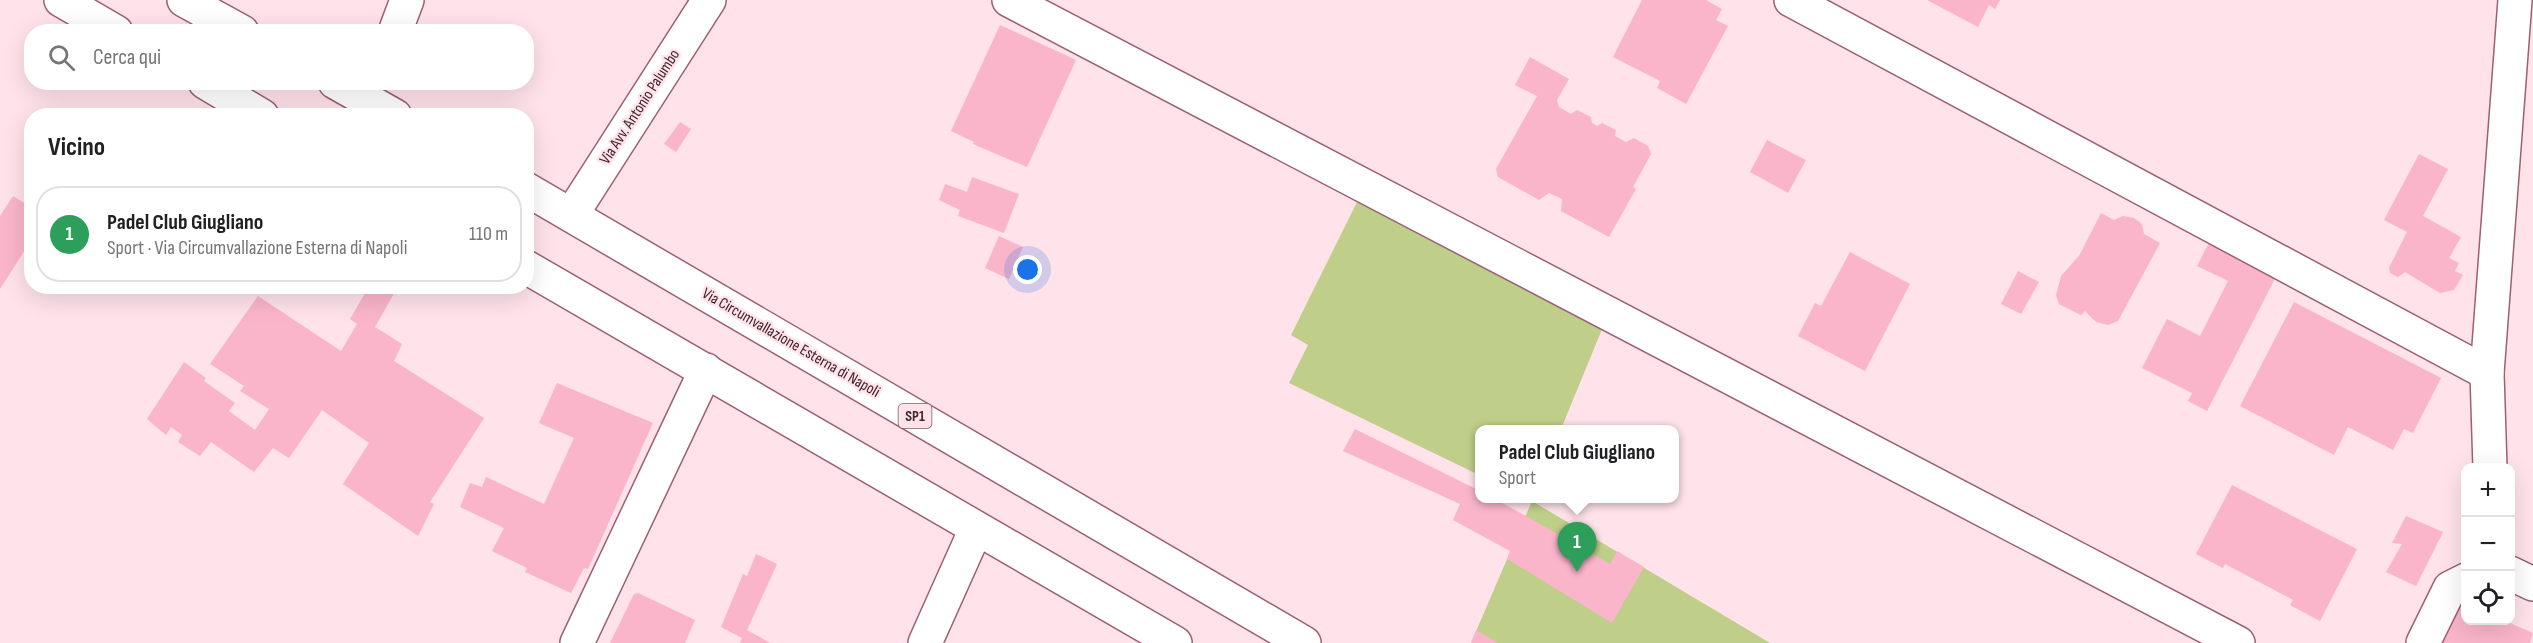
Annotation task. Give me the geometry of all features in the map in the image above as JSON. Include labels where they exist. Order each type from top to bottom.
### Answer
[{"type":"street","points":[[61,0],[102,24]]},
{"type":"street","points":[[184,0],[228,24]]},
{"type":"street","points":[[397,24],[407,0]]},
{"type":"street","name":"Via Avv. Antonio Palumbo","points":[[572,214],[709,0]]},
{"type":"street","points":[[1009,0],[2238,643]]},
{"type":"street","points":[[1791,0],[2487,373]]},
{"type":"street","points":[[2490,463],[2487,373],[2517,4]]},
{"type":"street","points":[[218,90],[249,108]]},
{"type":"street","points":[[356,90],[379,99]]},
{"type":"street","name":"Via Circumvallazione Esterna di Napoli","points":[[534,193],[1304,643]]},
{"type":"street","points":[[534,272],[1175,643]]},
{"type":"street","points":[[577,643],[706,370]]},
{"type":"street","points":[[925,643],[976,529]]},
{"type":"street","points":[[2515,575],[2533,584]]},
{"type":"street","points":[[2423,643],[2450,588],[2461,582]]},
{"type":"green space","points":[[1362,192],[1605,322],[1563,425],[1475,425],[1475,473],[1289,383],[1308,345],[1291,335]]},
{"type":"green space","points":[[1531,503],[1535,503],[1770,643],[1471,643]]},
{"type":"building","points":[[1642,0],[1706,0],[1722,9],[1716,20],[1728,26],[1686,104],[1657,88],[1660,81],[1613,57]]},
{"type":"building","points":[[1927,0],[2000,0],[1995,9],[1989,5],[1978,27]]},
{"type":"building","points":[[1000,25],[1076,60],[1027,167],[973,144],[974,142],[951,131]]},
{"type":"building","points":[[1530,57],[1569,79],[1557,100],[1559,107],[1571,114],[1577,110],[1591,117],[1592,123],[1597,126],[1602,123],[1616,130],[1615,136],[1626,142],[1634,138],[1648,146],[1651,154],[1633,187],[1636,189],[1609,237],[1561,211],[1562,199],[1549,193],[1539,200],[1498,177],[1496,169],[1537,96],[1515,85]]},
{"type":"building","points":[[680,122],[691,129],[676,152],[664,144]]},
{"type":"building","points":[[1767,140],[1806,160],[1788,193],[1750,172]]},
{"type":"building","points":[[2419,154],[2448,169],[2423,216],[2461,237],[2449,258],[2459,263],[2455,271],[2463,275],[2454,290],[2440,293],[2405,272],[2398,277],[2390,273],[2389,268],[2407,232],[2384,220]]},
{"type":"building","points":[[972,177],[1019,194],[1004,233],[958,216],[960,210],[939,200],[945,184],[967,192]]},
{"type":"building","points":[[13,196],[24,203],[24,252],[0,289],[0,216]]},
{"type":"building","points":[[2101,213],[2114,220],[2123,216],[2134,218],[2142,224],[2144,234],[2160,243],[2118,321],[2108,325],[2096,322],[2085,311],[2081,315],[2059,304],[2056,295],[2061,276],[2079,256]]},
{"type":"building","points":[[2213,235],[2280,269],[2207,411],[2188,401],[2192,393],[2142,368],[2167,319],[2200,336],[2228,281],[2197,266]]},
{"type":"building","points":[[999,236],[1023,247],[1009,279],[985,268]]},
{"type":"building","points":[[1850,252],[1910,284],[1865,371],[1798,336],[1815,303],[1821,306]]},
{"type":"building","points":[[2018,271],[2039,282],[2021,314],[2001,304]]},
{"type":"building","points":[[364,294],[394,294],[375,327],[402,344],[394,361],[484,418],[430,502],[434,504],[418,536],[343,484],[369,443],[322,410],[289,458],[273,448],[254,472],[211,442],[200,456],[178,442],[182,435],[171,427],[166,435],[147,419],[184,362],[206,378],[204,381],[235,403],[229,411],[255,430],[269,409],[240,391],[244,386],[210,364],[258,296],[341,351],[357,324],[350,319]]},
{"type":"building","points":[[2294,302],[2441,378],[2413,433],[2404,429],[2393,450],[2348,427],[2334,455],[2240,406]]},
{"type":"building","points":[[557,383],[653,423],[588,569],[584,568],[571,593],[525,572],[527,568],[492,551],[504,528],[460,507],[470,483],[482,487],[486,477],[544,504],[574,438],[539,423]]},
{"type":"building","points":[[1355,429],[1475,489],[1475,503],[1502,503],[1610,564],[1617,551],[1644,567],[1612,623],[1507,559],[1510,551],[1453,520],[1460,504],[1343,451]]},
{"type":"building","points":[[2232,485],[2357,549],[2320,621],[2290,605],[2293,600],[2225,564],[2223,568],[2196,554]]},
{"type":"building","points":[[2406,516],[2443,532],[2416,586],[2386,572],[2402,544],[2392,543]]},
{"type":"building","points":[[756,554],[777,564],[747,630],[770,643],[740,643],[742,638],[721,627],[743,574],[747,576]]},
{"type":"building","points":[[638,593],[695,620],[685,643],[610,643],[634,594]]},
{"type":"building","points":[[2455,606],[2461,609],[2461,625],[2515,625],[2533,633],[2530,643],[2439,643]]},
{"type":"building","points":[[1476,630],[1498,643],[1471,643]]},
{"type":"place","name":"Padel Club Giugliano","points":[[1577,572]]}]
